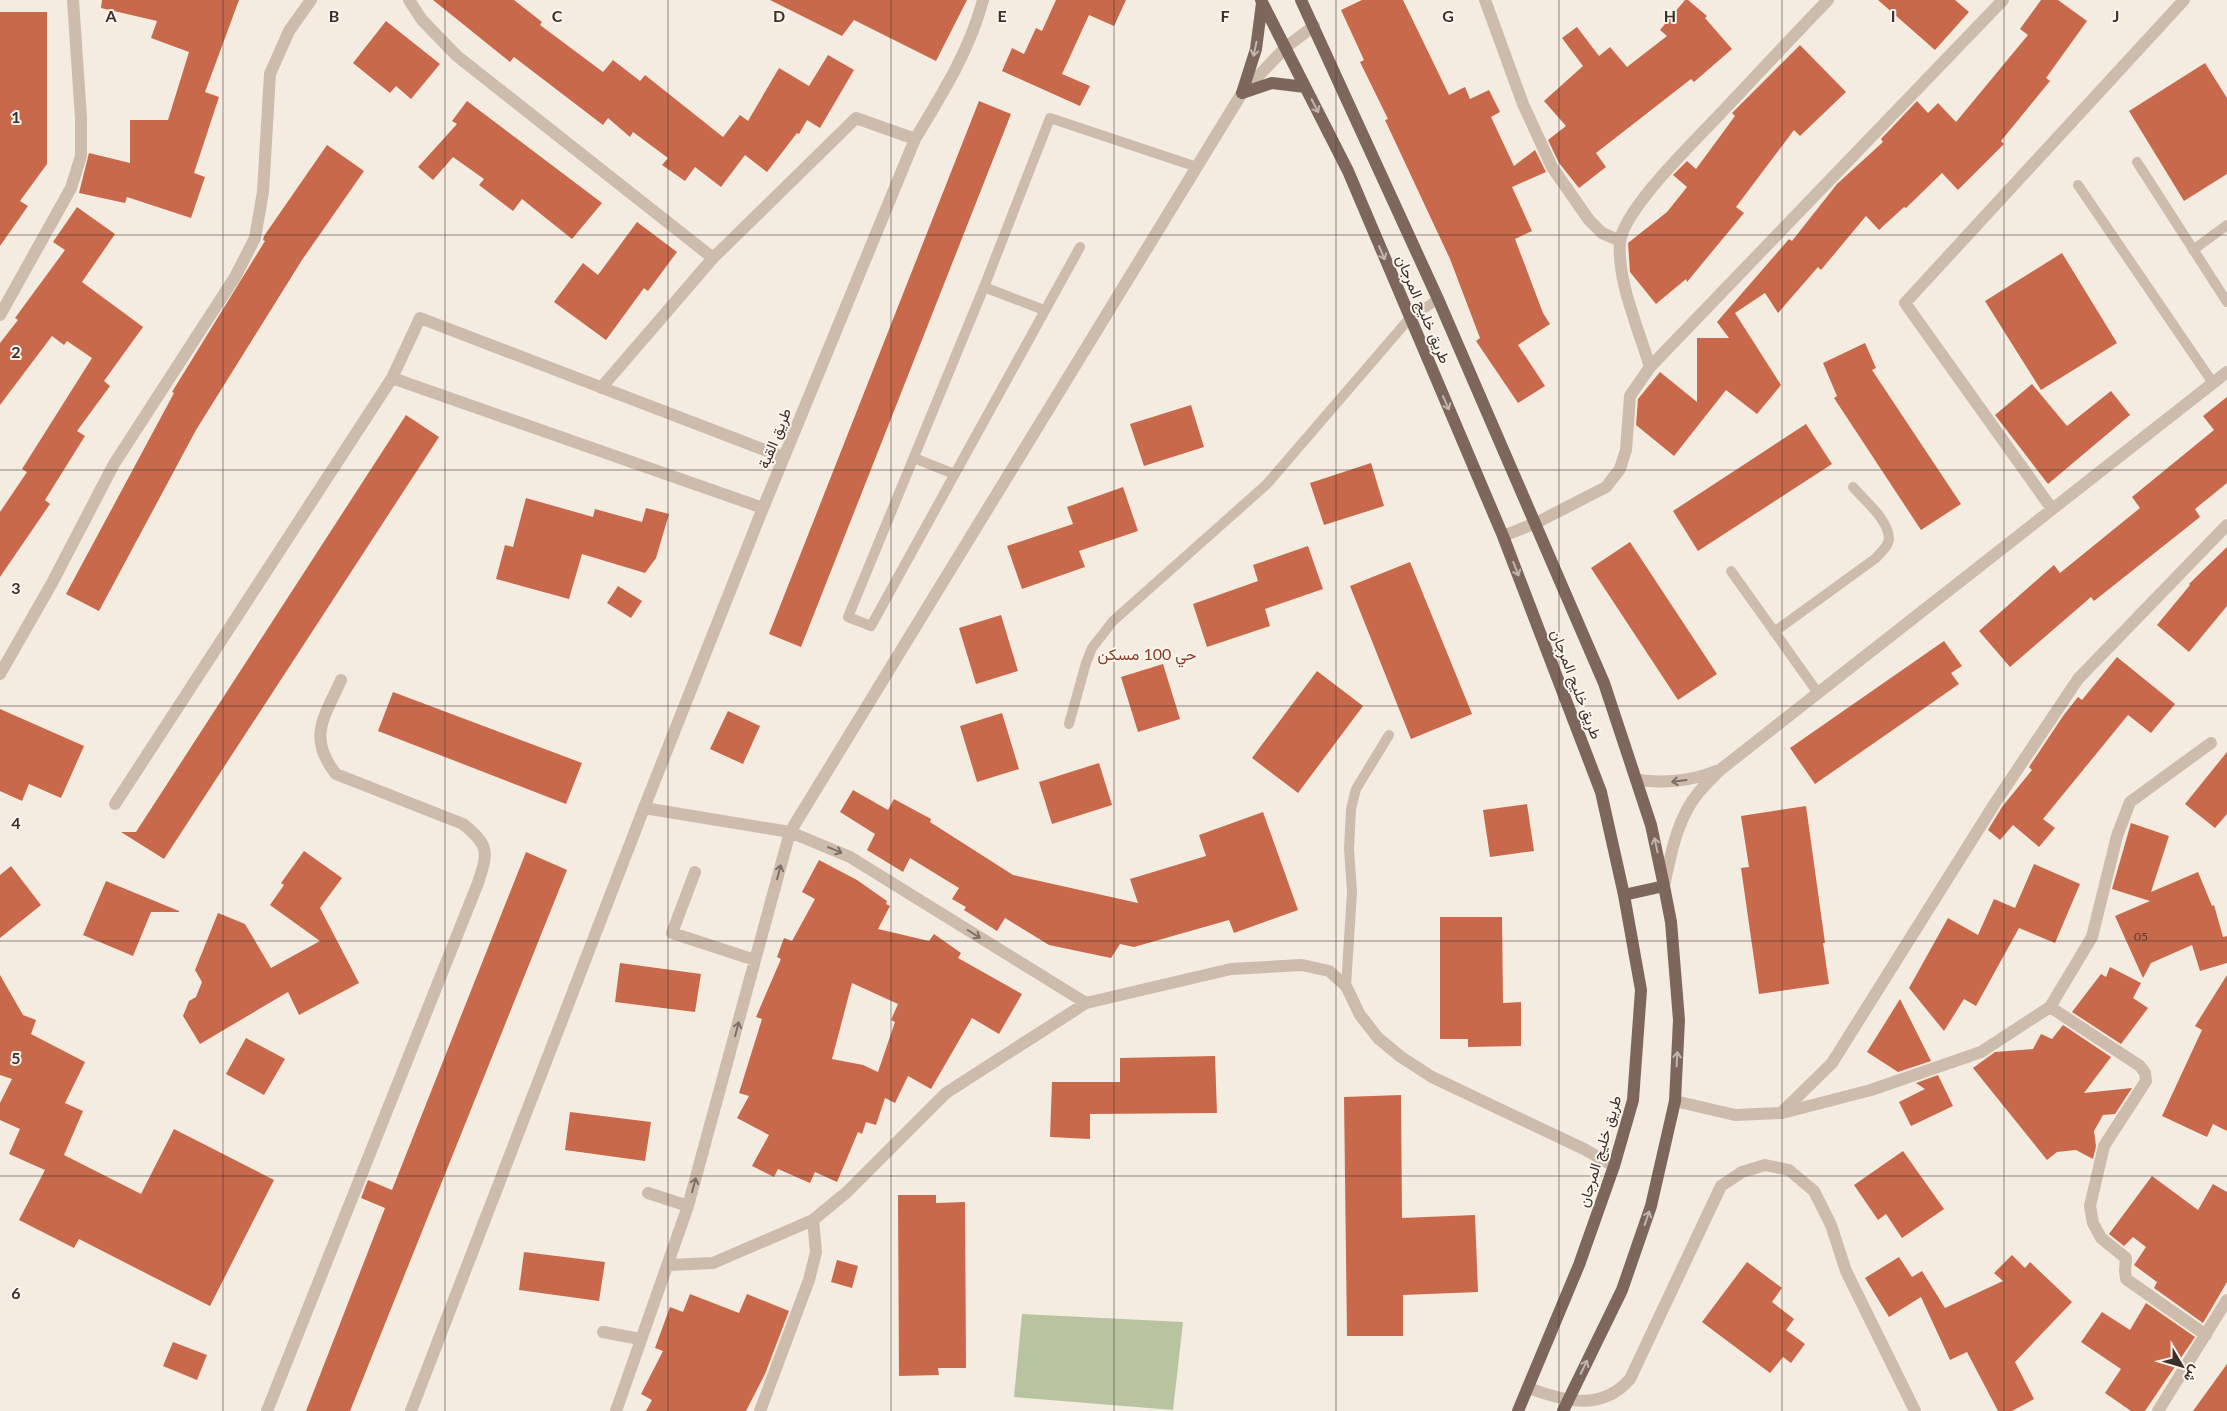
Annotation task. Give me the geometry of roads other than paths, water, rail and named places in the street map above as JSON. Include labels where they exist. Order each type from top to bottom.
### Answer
[{"type":"main road","name":"طريق خليج المرجان","points":[[1301,0],[1438,299],[1604,683],[1651,825],[1671,922],[1679,1020],[1675,1101],[1651,1206],[1622,1290],[1565,1407]]},
{"type":"main road","name":"طريق خليج المرجان","points":[[1262,1],[1348,171],[1409,319],[1503,536],[1601,792],[1624,895],[1642,990],[1633,1100],[1614,1166],[1579,1265],[1518,1411]]},
{"type":"main road","points":[[1242,93],[1256,50],[1262,1]]},
{"type":"main road","points":[[1242,93],[1272,83],[1305,87]]},
{"type":"main road","points":[[1624,895],[1664,886]]},
{"type":"street","points":[[0,315],[71,188],[81,156],[81,118],[73,0]]},
{"type":"street","points":[[0,674],[52,583],[114,464],[235,277],[255,238],[263,192],[270,74],[289,30],[311,0]]},
{"type":"street","points":[[409,0],[422,20],[457,56],[714,258]]},
{"type":"street","name":"طريق القبة","points":[[411,1411],[644,808],[783,457],[915,138],[947,86],[977,25],[983,0]]},
{"type":"street","points":[[1485,0],[1523,104],[1552,167],[1589,220],[1602,233],[1620,241]]},
{"type":"street","points":[[1650,367],[1621,271],[1620,241],[1629,220],[1674,164],[1828,0]]},
{"type":"street","points":[[1503,536],[1536,523],[1606,487],[1620,469],[1626,450],[1630,396],[1650,367],[2003,0]]},
{"type":"street","points":[[2052,509],[1905,303],[2184,0]]},
{"type":"street","points":[[616,1411],[640,1339],[669,1265],[688,1206],[790,832],[1242,93],[1286,47],[1314,26]]},
{"type":"street","points":[[601,388],[714,258],[856,118],[915,138]]},
{"type":"street","points":[[115,804],[392,378],[420,318],[783,457]]},
{"type":"street","points":[[1664,886],[1673,844],[1683,818],[1698,794],[1720,770],[2227,372]]},
{"type":"street","points":[[392,378],[763,508]]},
{"type":"street","points":[[1781,1113],[1832,1063],[1994,802],[2078,679],[2227,525]]},
{"type":"street","points":[[267,1411],[487,857],[479,836],[463,824],[336,774],[325,760],[320,743],[321,726],[341,680]]},
{"type":"street","points":[[1675,1101],[1735,1115],[1781,1113],[1871,1090],[1981,1052],[2050,1007],[2092,937],[2117,836],[2130,802],[2211,744]]},
{"type":"street","points":[[1636,780],[1679,782],[1720,770]]},
{"type":"street","points":[[644,808],[790,832],[850,857],[1086,1003]]},
{"type":"street","points":[[695,872],[672,933],[756,960]]},
{"type":"street","points":[[669,1265],[713,1263],[814,1220],[847,1192],[946,1093],[1086,1003],[1231,969],[1302,965],[1328,971],[1346,986],[1360,1015],[1378,1038],[1401,1057],[1432,1076],[1584,1149],[1614,1166]]},
{"type":"street","points":[[2050,1007],[2140,1066],[2145,1072],[2146,1081],[2104,1146],[2090,1206],[2092,1223],[2101,1238],[2126,1258],[2126,1279],[2206,1335]]},
{"type":"street","points":[[1529,1388],[1565,1407],[1593,1405],[1610,1400],[1622,1391],[1630,1379],[1721,1186],[1742,1172],[1765,1165],[1789,1170],[1814,1191],[1831,1224],[1846,1271],[1915,1411]]},
{"type":"street","points":[[648,1193],[688,1206]]},
{"type":"street","points":[[760,1411],[809,1280],[816,1252],[814,1220]]},
{"type":"street","points":[[2158,1411],[2227,1300]]},
{"type":"street","points":[[603,1332],[640,1339]]},
{"type":"lane","points":[[1080,247],[871,626],[848,617],[984,287],[1050,118],[1197,167]]},
{"type":"lane","points":[[2137,162],[2227,302]]},
{"type":"lane","points":[[2078,184],[2213,383]]},
{"type":"lane","points":[[2193,250],[2227,225]]},
{"type":"lane","points":[[984,287],[1044,310]]},
{"type":"lane","points":[[1070,724],[1086,663],[1092,648],[1113,621],[1267,484],[1409,319],[1438,299]]},
{"type":"lane","points":[[914,458],[954,474]]},
{"type":"lane","points":[[1774,632],[1876,558],[1886,547],[1889,538],[1883,522],[1852,487]]},
{"type":"lane","points":[[1731,571],[1818,693]]},
{"type":"lane","points":[[1346,986],[1352,892],[1349,849],[1351,809],[1356,789],[1389,735]]},
{"type":"district","name":"حي 100 مسكن","points":[[1147,653]]}]
